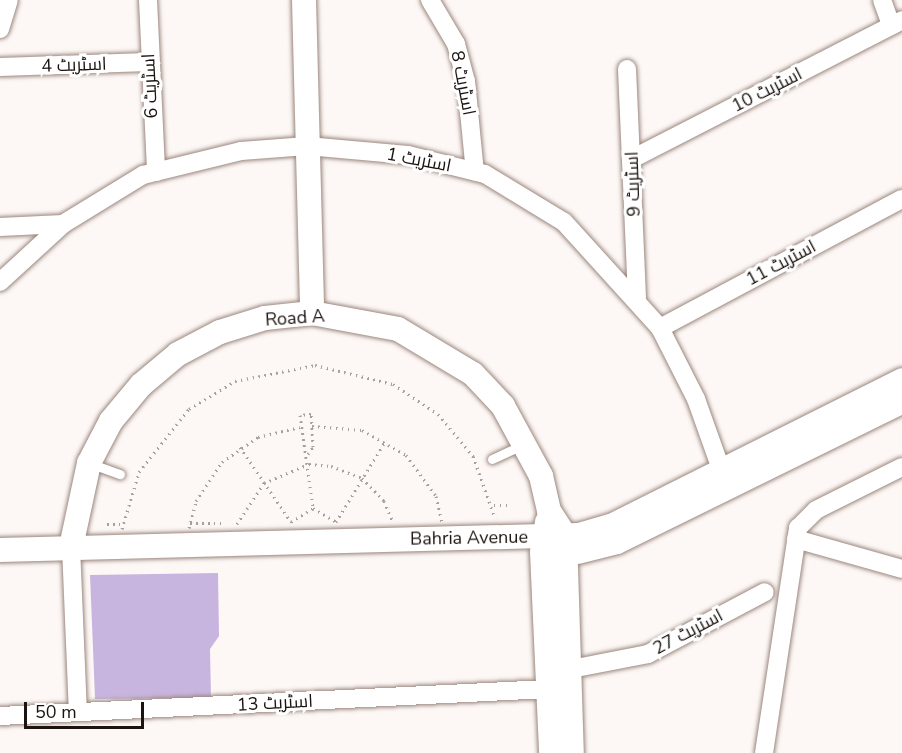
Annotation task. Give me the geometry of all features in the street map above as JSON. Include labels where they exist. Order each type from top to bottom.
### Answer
[{"type":"street","points":[[0,29],[9,0]]},
{"type":"street","name":"اسٹریٹ 6","points":[[148,0],[148,62],[156,172]]},
{"type":"street","points":[[304,0],[312,313]]},
{"type":"street","name":"اسٹریٹ 8","points":[[430,0],[456,44],[464,72],[476,172]]},
{"type":"street","points":[[882,0],[897,23]]},
{"type":"street","name":"اسٹریٹ 10","points":[[632,159],[897,23]]},
{"type":"street","name":"اسٹریٹ 4","points":[[0,67],[148,62]]},
{"type":"street","name":"اسٹریٹ 9","points":[[627,69],[637,299]]},
{"type":"street","name":"اسٹریٹ 1","points":[[0,282],[63,224],[156,172],[241,151],[307,146],[408,155],[476,172],[564,222],[637,299],[660,328],[696,399],[722,472]]},
{"type":"street","name":"اسٹریٹ 11","points":[[660,328],[902,199]]},
{"type":"street","points":[[0,227],[63,224]]},
{"type":"street","name":"Road A","points":[[72,555],[89,464],[119,412],[178,354],[254,321],[312,313],[398,329],[438,348],[503,406],[526,443],[549,511],[554,544],[571,669],[572,753]]},
{"type":"street","name":"Bahria Avenue","points":[[0,565],[72,555],[188,544],[444,538],[554,544],[611,526],[902,380]]},
{"type":"street","name":"Bahria Avenue","points":[[0,550],[72,555],[617,542],[902,402]]},
{"type":"street","points":[[764,753],[798,528],[816,510],[902,467]]},
{"type":"street","points":[[796,539],[902,569]]},
{"type":"street","name":"Road A","points":[[551,753],[549,689],[554,544]]},
{"type":"street","points":[[72,555],[78,712]]},
{"type":"street","name":"اسٹریٹ 27","points":[[571,669],[648,654],[765,592]]},
{"type":"street","name":"اسٹریٹ 13","points":[[0,716],[549,689]]},
{"type":"lane","points":[[492,459],[526,443]]},
{"type":"lane","points":[[89,464],[120,474]]},
{"type":"path","points":[[107,524],[122,524],[143,464],[189,409],[252,375],[315,365],[368,374],[417,398],[457,434],[494,505],[509,505]]},
{"type":"path","points":[[308,454],[314,447],[311,414],[300,415],[300,427],[308,454],[313,508]]},
{"type":"path","points":[[312,426],[346,426],[386,440],[423,474],[436,496],[444,538]]},
{"type":"path","points":[[188,544],[196,501],[207,480],[240,447],[300,427]]},
{"type":"path","points":[[336,522],[386,440]]},
{"type":"path","points":[[240,447],[291,522]]},
{"type":"path","points":[[234,543],[242,511],[264,483],[309,464],[331,466],[362,478],[389,510],[397,539]]},
{"type":"building","points":[[218,573],[219,636],[210,649],[211,698],[95,699],[90,575]]}]
